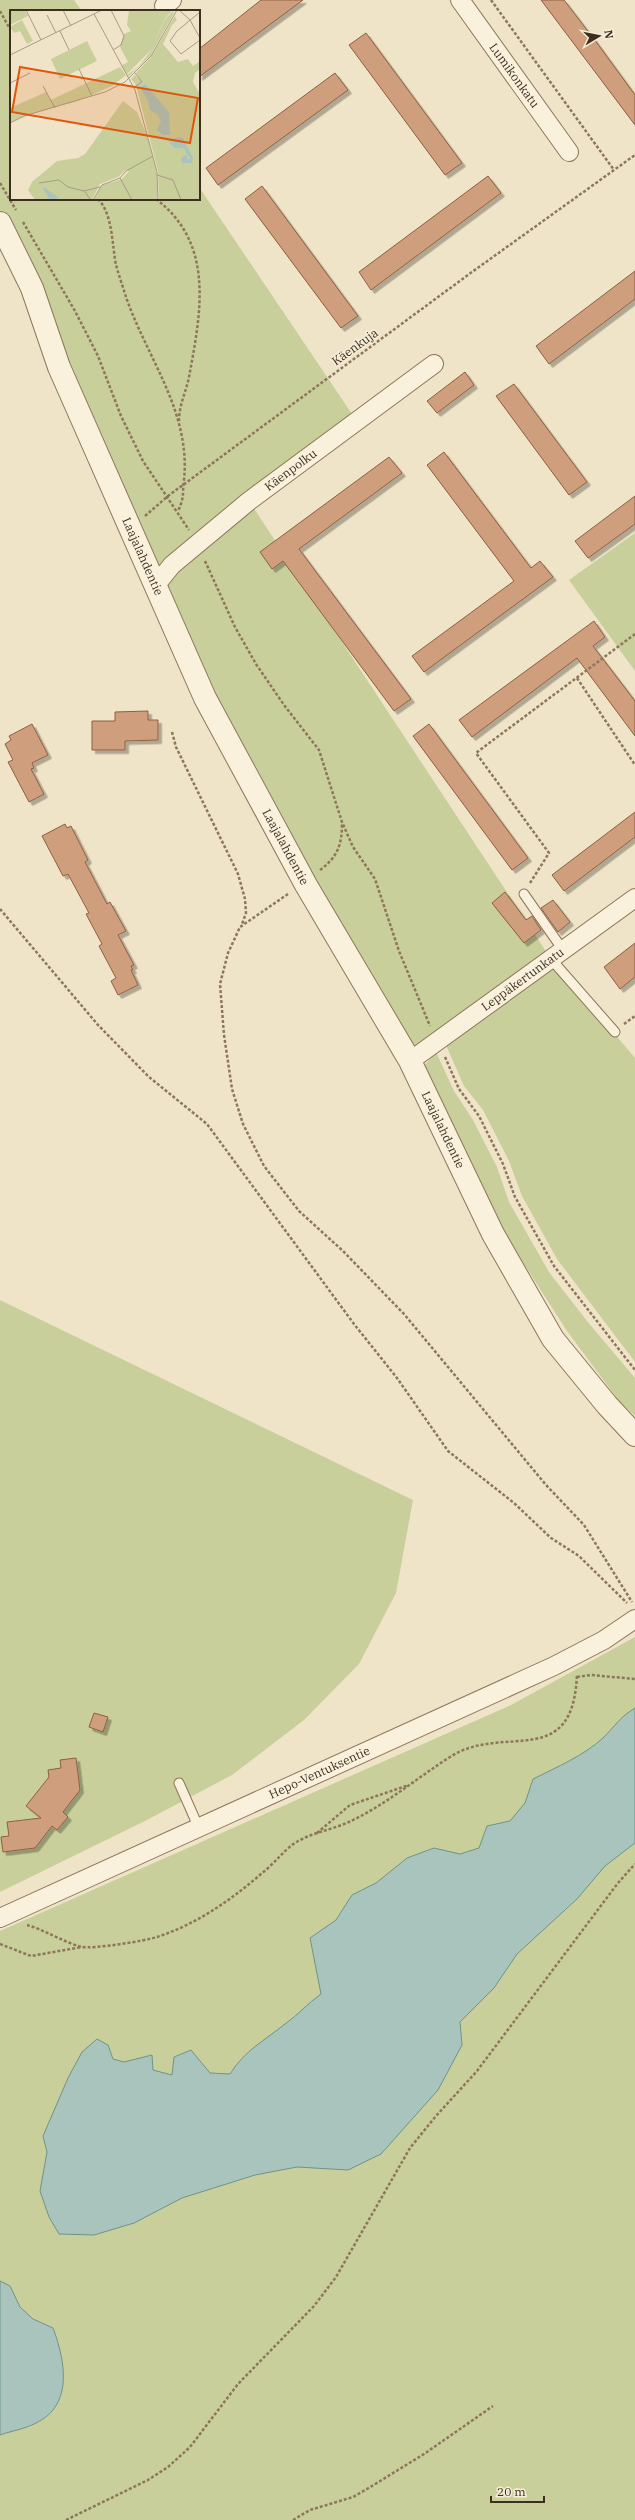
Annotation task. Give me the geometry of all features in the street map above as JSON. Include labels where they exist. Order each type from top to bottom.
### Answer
[{"type":"street","name":"Lumikonkatu","points":[[460,0],[569,152]]},
{"type":"street","name":"Laajalahdentie","points":[[0,223],[32,288],[59,367],[205,698],[306,885],[410,1061],[493,1234],[553,1339],[607,1405],[635,1435]]},
{"type":"street","name":"Käenpolku","points":[[155,586],[172,565],[249,501],[434,364]]},
{"type":"street","name":"Leppäkertunkatu","points":[[410,1061],[635,898]]},
{"type":"street","name":"Hepo-Ventuksentie","points":[[1,1917],[198,1826],[435,1721],[578,1654],[604,1640],[633,1613]]},
{"type":"lane","points":[[524,894],[557,954],[615,1032]]},
{"type":"lane","points":[[179,1783],[198,1826]]},
{"type":"path","points":[[491,0],[614,170]]},
{"type":"path","points":[[0,11],[10,29]]},
{"type":"path","name":"Käenkuja","points":[[131,528],[168,496],[635,155]]},
{"type":"path","points":[[0,183],[75,311],[98,356],[121,416],[143,461],[168,496],[198,544],[216,588],[238,633],[284,705],[319,750],[342,822],[353,847],[375,879],[398,951],[418,1002],[459,1089],[479,1116],[503,1164],[514,1197],[554,1266],[635,1370]]},
{"type":"path","points":[[98,200],[108,222],[116,265],[126,298],[172,399],[179,424],[186,465],[184,485],[185,496],[178,512]]},
{"type":"path","points":[[157,200],[175,215],[184,228],[191,241],[198,269],[198,322],[186,389],[179,411],[179,424]]},
{"type":"path","points":[[524,894],[549,853],[476,753],[635,634]]},
{"type":"path","points":[[577,678],[635,765]]},
{"type":"path","points":[[172,732],[176,747],[238,874],[245,899],[246,913],[228,953],[220,984],[224,1035],[232,1089],[244,1124],[264,1166],[300,1211],[343,1251],[404,1314],[546,1485],[584,1525],[635,1608]]},
{"type":"path","points":[[240,927],[278,900],[306,885],[313,875],[332,861],[342,842],[342,822]]},
{"type":"path","points":[[0,909],[98,1025],[148,1077],[208,1124],[354,1324],[405,1389],[448,1451],[514,1503],[551,1538],[578,1556],[633,1613]]},
{"type":"path","points":[[0,1944],[31,1956],[83,1947],[156,1938],[192,1924],[232,1897],[292,1845],[353,1820],[414,1783],[450,1756],[478,1744],[514,1743],[543,1738],[567,1722],[576,1699],[578,1654]]},
{"type":"path","points":[[577,1678],[591,1675],[635,1679]]},
{"type":"path","points":[[315,1835],[350,1805],[414,1783]]},
{"type":"path","points":[[66,2520],[148,2480],[168,2467],[190,2447],[238,2384],[314,2306],[336,2277],[410,2148],[436,2116],[477,2071],[618,1883],[635,1864]]},
{"type":"path","points":[[1,1917],[44,1930],[83,1947]]},
{"type":"path","points":[[293,2520],[310,2510],[353,2497],[424,2454],[493,2406]]},
{"type":"green space","points":[[0,0],[74,0],[81,10],[10,10],[10,200],[200,200],[200,188],[356,420],[249,501],[551,959],[410,1061],[205,698],[0,223]]},
{"type":"green space","points":[[635,533],[635,671],[569,580]]},
{"type":"green space","points":[[556,965],[635,1058],[635,1362],[557,1259],[522,1196],[509,1161],[483,1110],[464,1086],[445,1043]]},
{"type":"green space","points":[[436,1052],[454,1091],[473,1120],[497,1167],[509,1202],[549,1272],[587,1321],[635,1378],[635,1416],[619,1401],[567,1331],[506,1236],[423,1067]]},
{"type":"green space","points":[[0,1300],[413,1500],[396,1593],[359,1664],[304,1720],[232,1775],[145,1821],[0,1892]]},
{"type":"green space","points":[[635,1637],[635,2520],[0,2520],[0,1931],[511,1705]]},
{"type":"water","points":[[635,1708],[635,1843],[605,1866],[577,1899],[517,1954],[494,1988],[460,2022],[462,2045],[438,2090],[381,2154],[348,2170],[297,2167],[255,2175],[182,2198],[134,2223],[94,2235],[59,2234],[49,2217],[40,2191],[47,2152],[43,2136],[68,2078],[82,2052],[97,2039],[108,2045],[113,2059],[124,2062],[152,2055],[153,2070],[172,2075],[174,2057],[191,2050],[210,2073],[230,2074],[248,2052],[321,1994],[310,1938],[336,1920],[352,1895],[376,1883],[407,1858],[434,1848],[460,1854],[479,1848],[487,1826],[510,1821],[525,1803],[533,1779],[570,1761],[587,1750],[603,1738],[621,1718]]},
{"type":"water","points":[[0,2281],[10,2286],[20,2307],[33,2319],[53,2328],[61,2354],[63,2381],[61,2393],[56,2405],[48,2415],[32,2425],[0,2435]]},
{"type":"building","points":[[261,0],[303,0],[200,76],[200,48]]},
{"type":"building","points":[[541,0],[564,0],[597,43],[635,95],[635,125]]},
{"type":"building","points":[[366,33],[462,163],[445,175],[349,45]]},
{"type":"building","points":[[335,73],[348,90],[218,185],[206,168]]},
{"type":"building","points":[[488,176],[501,193],[371,290],[359,272]]},
{"type":"building","points":[[262,186],[358,316],[341,328],[245,199]]},
{"type":"building","points":[[635,271],[635,299],[549,364],[536,346]]},
{"type":"building","points":[[465,372],[474,385],[437,413],[427,401]]},
{"type":"building","points":[[514,384],[587,482],[569,495],[496,396]]},
{"type":"building","points":[[444,452],[531,568],[540,561],[553,577],[424,672],[412,656],[514,581],[427,465]]},
{"type":"building","points":[[389,457],[402,473],[299,549],[411,699],[394,711],[283,561],[272,569],[260,552]]},
{"type":"building","points":[[635,496],[635,524],[588,558],[575,541]]},
{"type":"building","points":[[594,621],[605,637],[593,646],[635,701],[635,736],[577,658],[472,737],[459,720]]},
{"type":"building","points":[[148,711],[148,720],[158,720],[158,740],[125,741],[125,750],[92,750],[92,721],[115,721],[115,712]]},
{"type":"building","points":[[32,724],[48,755],[32,763],[34,768],[31,769],[44,794],[29,802],[8,762],[13,760],[5,744],[11,740],[9,736]]},
{"type":"building","points":[[429,724],[528,858],[512,870],[413,736]]},
{"type":"building","points":[[635,812],[635,837],[564,891],[552,875]]},
{"type":"building","points":[[65,824],[67,828],[71,826],[88,860],[85,862],[107,904],[110,902],[126,931],[118,935],[134,965],[131,966],[133,970],[131,970],[138,985],[118,995],[111,981],[116,978],[99,946],[102,944],[86,914],[89,913],[68,874],[63,876],[42,836]]},
{"type":"building","points":[[505,892],[526,920],[532,916],[541,930],[524,943],[492,903]]},
{"type":"building","points":[[553,900],[570,922],[558,932],[541,908]]},
{"type":"building","points":[[635,943],[635,977],[620,989],[604,967]]},
{"type":"building","points":[[94,1713],[108,1717],[103,1732],[89,1727]]},
{"type":"building","points":[[76,1758],[80,1790],[63,1812],[68,1817],[57,1830],[52,1826],[35,1848],[3,1852],[1,1837],[9,1836],[7,1822],[41,1818],[26,1806],[49,1777],[48,1770],[61,1768],[60,1760]]}]
